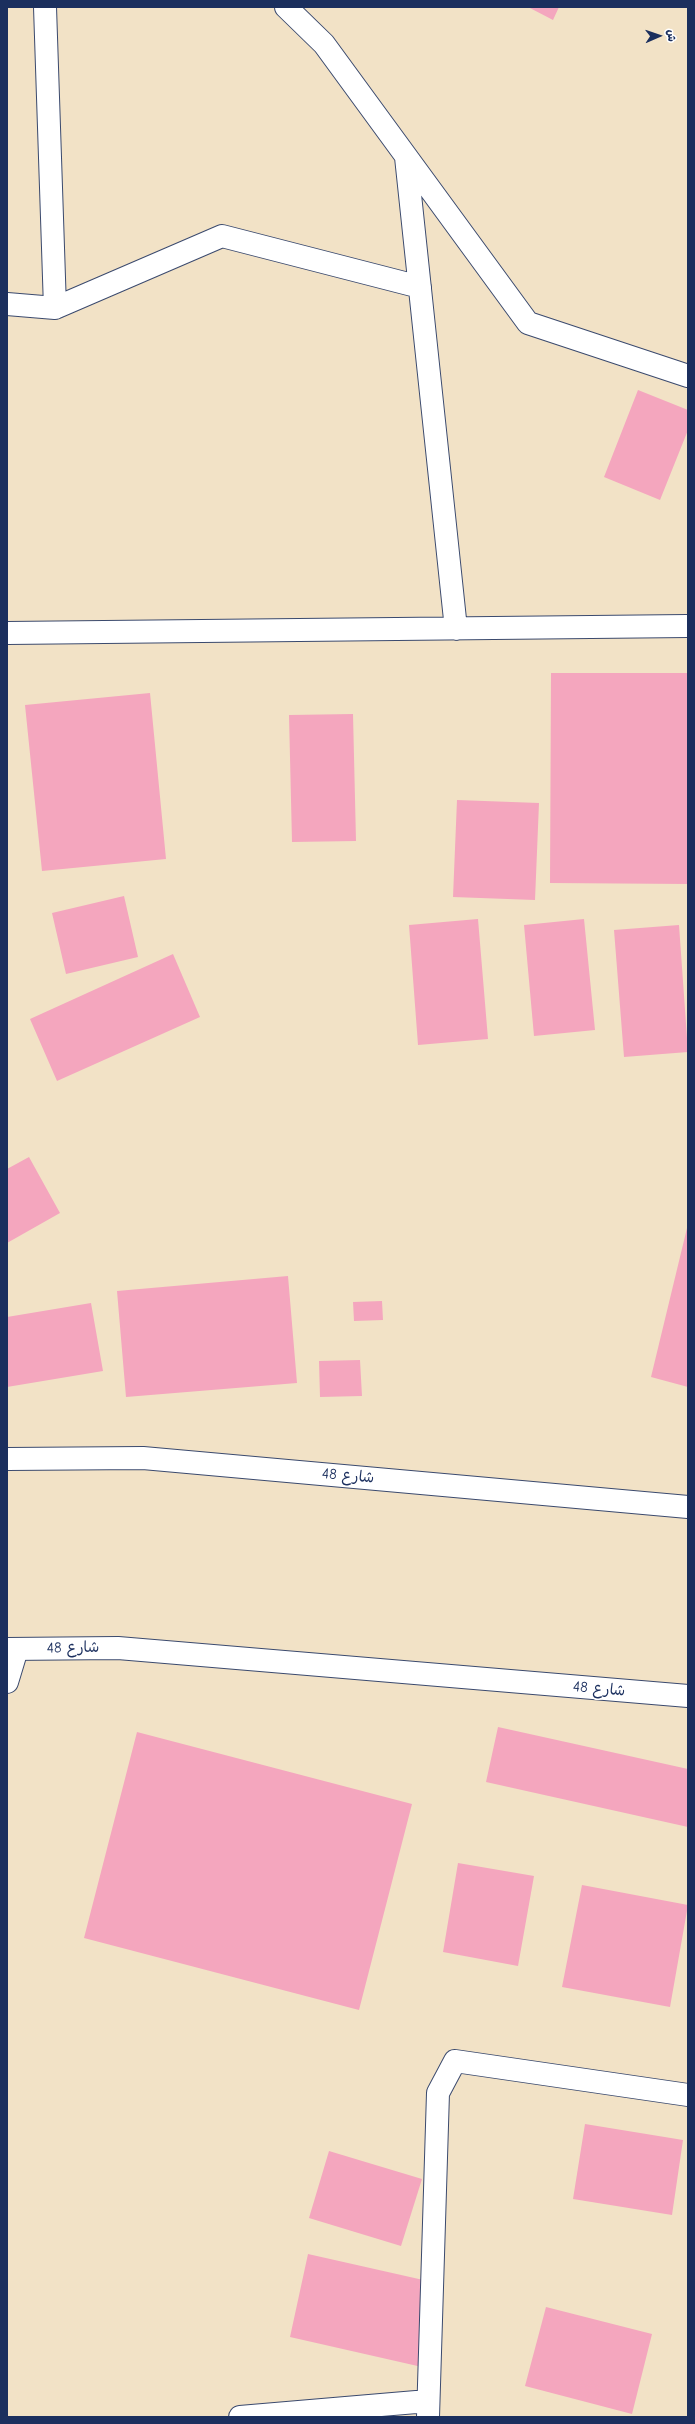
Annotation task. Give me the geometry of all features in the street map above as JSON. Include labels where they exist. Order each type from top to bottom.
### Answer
[{"type":"street","points":[[45,7],[55,308]]},
{"type":"street","points":[[286,7],[324,44],[528,323],[688,376]]},
{"type":"street","points":[[406,155],[456,629]]},
{"type":"street","points":[[7,304],[55,308],[222,236],[420,287]]},
{"type":"street","points":[[7,633],[688,626]]},
{"type":"street","name":"شارع 48","points":[[7,1459],[143,1458],[688,1507]]},
{"type":"street","name":"شارع 48","points":[[12,1649],[118,1648],[688,1696]]},
{"type":"street","points":[[7,1682],[12,1649]]},
{"type":"street","points":[[240,2417],[428,2409],[438,2093],[455,2061],[688,2095]]},
{"type":"building","points":[[528,7],[559,7],[553,20]]},
{"type":"building","points":[[638,390],[688,410],[688,430],[660,500],[604,477]]},
{"type":"building","points":[[551,673],[688,673],[688,884],[550,883]]},
{"type":"building","points":[[150,693],[166,859],[42,871],[25,705]]},
{"type":"building","points":[[353,714],[356,841],[292,842],[289,715]]},
{"type":"building","points":[[457,800],[539,803],[535,900],[453,897]]},
{"type":"building","points":[[124,896],[138,957],[66,974],[52,913]]},
{"type":"building","points":[[478,919],[488,1039],[418,1045],[409,925]]},
{"type":"building","points":[[584,919],[595,1030],[534,1036],[524,925]]},
{"type":"building","points":[[679,925],[688,1052],[624,1057],[614,930]]},
{"type":"building","points":[[173,954],[200,1017],[57,1081],[30,1019]]},
{"type":"building","points":[[29,1157],[60,1213],[7,1243],[7,1169]]},
{"type":"building","points":[[688,1228],[688,1387],[651,1377]]},
{"type":"building","points":[[288,1276],[297,1383],[126,1397],[117,1291]]},
{"type":"building","points":[[382,1301],[383,1320],[354,1321],[353,1302]]},
{"type":"building","points":[[91,1303],[103,1371],[7,1387],[7,1317]]},
{"type":"building","points":[[360,1360],[362,1396],[320,1397],[319,1361]]},
{"type":"building","points":[[498,1727],[688,1769],[688,1827],[486,1782]]},
{"type":"building","points":[[137,1732],[412,1804],[359,2010],[84,1938]]},
{"type":"building","points":[[458,1863],[534,1876],[518,1966],[443,1952]]},
{"type":"building","points":[[582,1885],[688,1905],[670,2007],[562,1987]]},
{"type":"building","points":[[585,2124],[683,2140],[672,2215],[573,2199]]},
{"type":"building","points":[[329,2151],[422,2179],[401,2246],[309,2218]]},
{"type":"building","points":[[308,2254],[441,2284],[422,2367],[290,2337]]},
{"type":"building","points":[[546,2307],[652,2334],[632,2414],[525,2386]]}]
